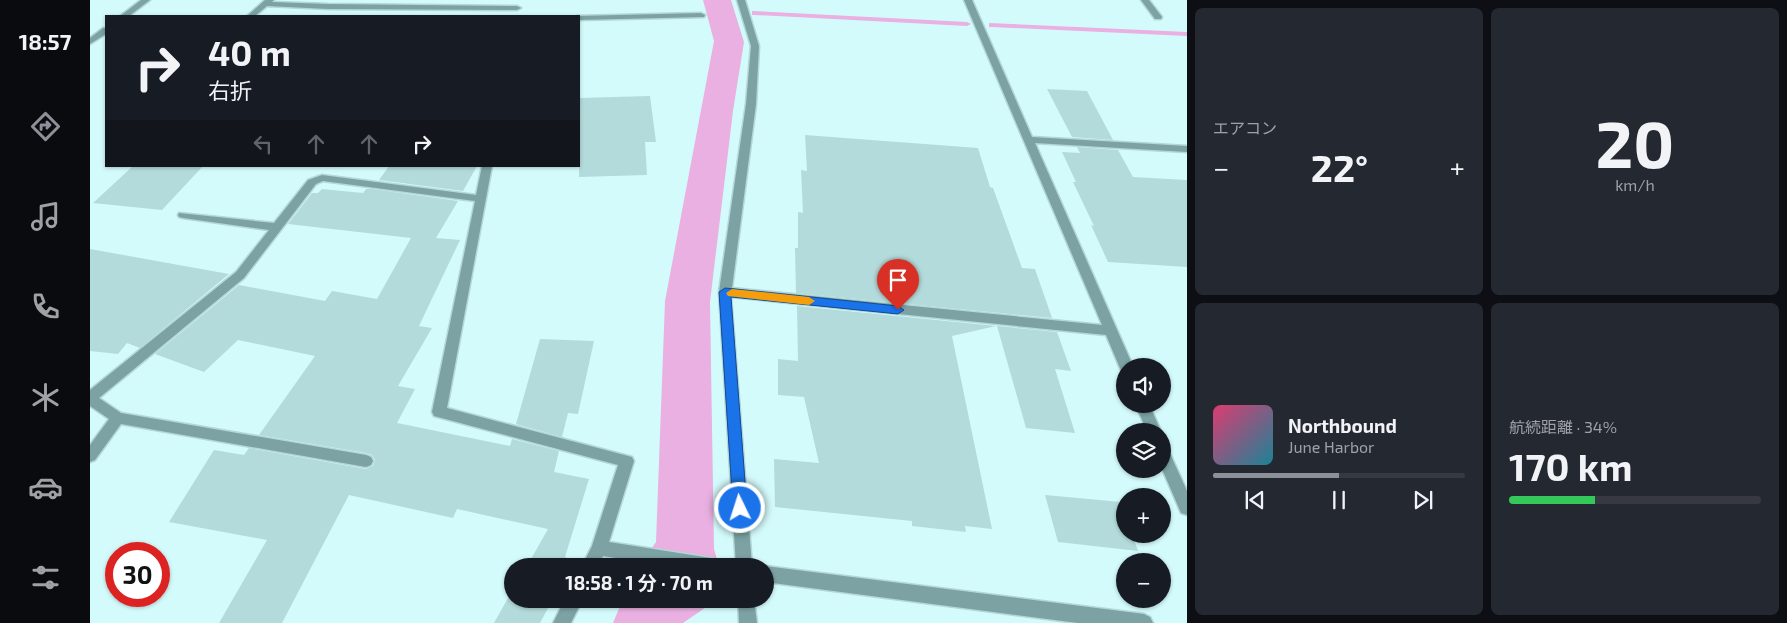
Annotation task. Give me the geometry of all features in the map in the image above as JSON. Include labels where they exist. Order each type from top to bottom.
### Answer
[{"type":"street","points":[[125,15],[146,0]]},
{"type":"street","points":[[741,0],[755,46],[751,104],[725,292],[743,558]]},
{"type":"street","points":[[968,0],[1122,358]]},
{"type":"street","points":[[1144,0],[1158,17]]},
{"type":"street","points":[[252,15],[268,2],[322,8],[459,5],[516,8]]},
{"type":"street","points":[[580,18],[701,15]]},
{"type":"street","points":[[90,42],[105,31]]},
{"type":"street","points":[[1028,140],[1187,149]]},
{"type":"street","points":[[487,167],[439,412],[627,461],[599,548],[594,558]]},
{"type":"street","points":[[366,461],[118,418],[90,399],[240,274],[312,182],[322,178],[481,199]]},
{"type":"street","points":[[183,215],[277,226]]},
{"type":"street","points":[[725,292],[1110,331]]},
{"type":"street","points":[[90,456],[118,418]]},
{"type":"street","points":[[1171,472],[1187,508]]},
{"type":"street","points":[[599,548],[660,558]]},
{"type":"street","points":[[774,575],[1144,623]]},
{"type":"street","points":[[562,623],[570,608]]},
{"type":"street","points":[[747,608],[748,623]]},
{"type":"shaded area","points":[[703,0],[731,0],[744,42],[733,111],[710,302],[714,549],[717,558],[645,558],[656,542],[665,301],[714,41]]},
{"type":"shaded area","points":[[619,608],[705,608],[683,623],[613,623]]},
{"type":"building","points":[[1047,89],[1087,91],[1113,140],[1072,137]]},
{"type":"building","points":[[650,96],[656,142],[645,142],[647,175],[579,177],[580,98]]},
{"type":"building","points":[[805,135],[978,148],[990,187],[993,188],[1022,268],[1035,269],[1052,318],[796,293],[795,248],[798,248],[798,212],[803,213],[801,170],[807,171]]},
{"type":"building","points":[[1077,147],[1118,150],[1133,177],[1187,180],[1187,267],[1108,262],[1062,152],[1080,153]]},
{"type":"building","points":[[132,167],[202,167],[162,210],[93,203]]},
{"type":"building","points":[[388,167],[476,167],[463,191],[379,180]]},
{"type":"building","points":[[322,189],[363,193],[366,189],[372,189],[458,201],[436,238],[460,240],[419,326],[432,328],[398,386],[415,389],[397,423],[510,446],[512,439],[559,451],[554,472],[589,479],[565,557],[567,558],[532,558],[548,529],[457,509],[453,518],[349,495],[282,623],[219,623],[267,540],[169,522],[214,450],[244,455],[249,448],[366,469],[373,466],[375,460],[372,455],[366,453],[259,435],[315,356],[238,340],[204,372],[155,354],[239,285],[325,301],[332,291],[377,299],[411,238],[288,224],[312,193],[318,193]]},
{"type":"building","points":[[90,249],[229,274],[140,348],[127,343],[118,354],[90,351]]},
{"type":"building","points":[[797,306],[996,326],[952,336],[992,529],[965,526],[966,532],[912,526],[912,521],[775,507],[774,459],[819,463],[804,397],[778,395],[778,359],[798,361]]},
{"type":"building","points":[[997,326],[1057,332],[1071,371],[1055,369],[1075,433],[1026,428]]},
{"type":"building","points":[[540,339],[594,341],[578,414],[568,413],[562,437],[516,424]]},
{"type":"building","points":[[1045,495],[1116,502],[1116,543],[1135,543],[1138,551],[1058,542]]},
{"type":"building","points":[[504,605],[504,608],[548,608],[540,623],[494,623]]},
{"type":"waterway","points":[[755,13],[967,24]]},
{"type":"waterway","points":[[992,25],[1187,34]]},
{"type":"slow traffic","points":[[732,293],[809,301]]},
{"type":"route","points":[[740,508],[725,292],[898,310]]}]
